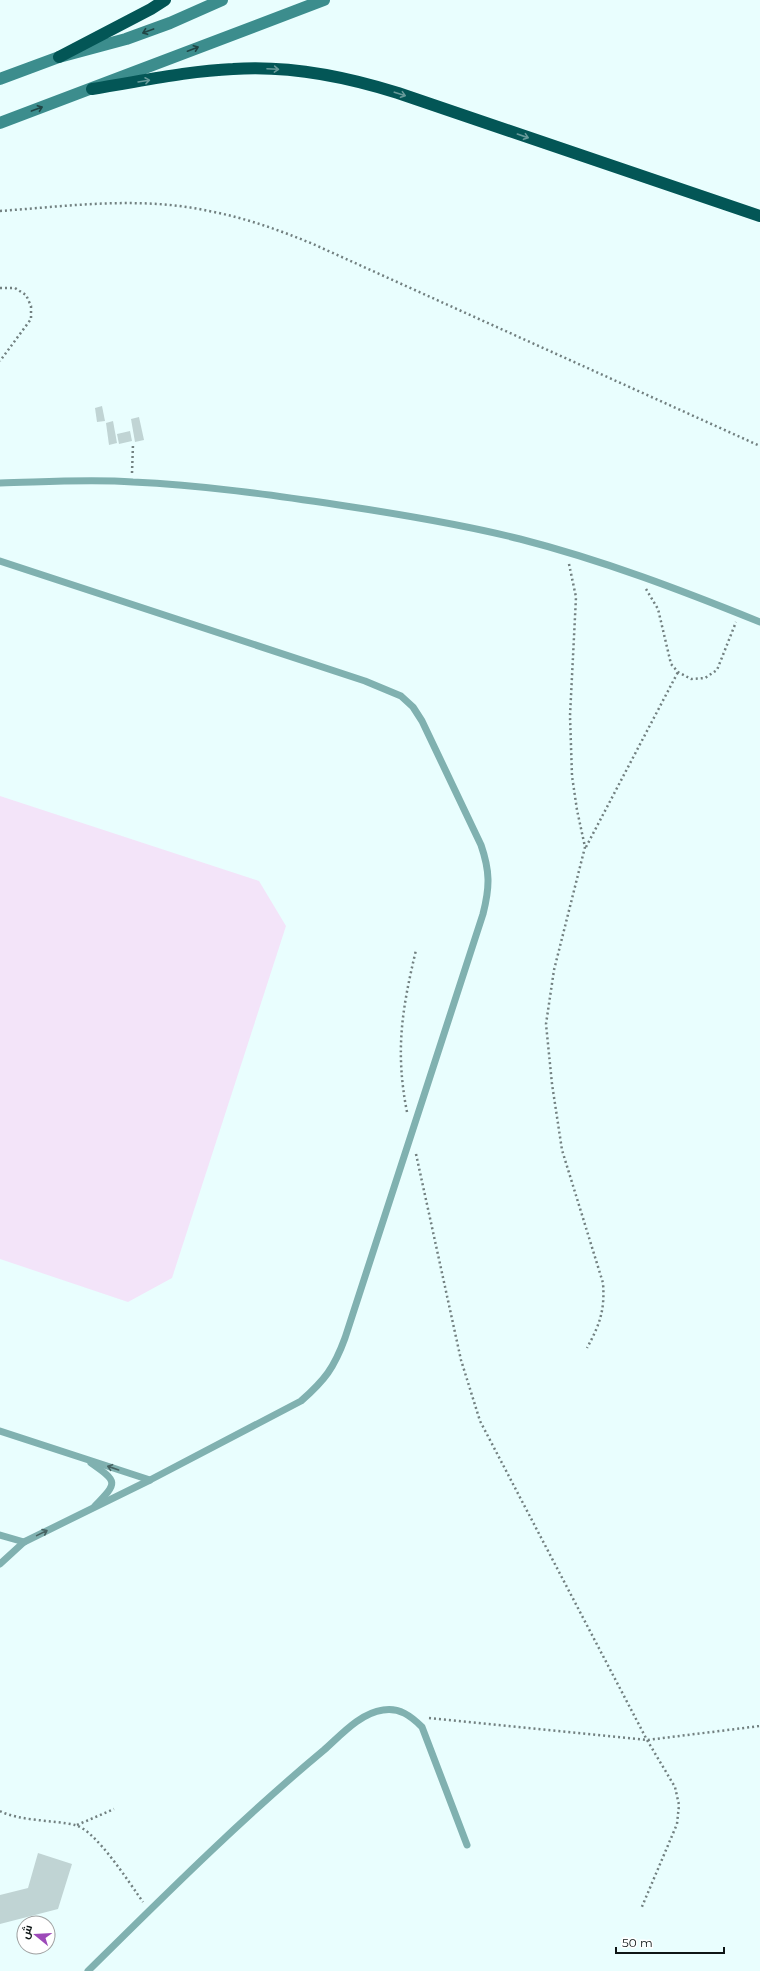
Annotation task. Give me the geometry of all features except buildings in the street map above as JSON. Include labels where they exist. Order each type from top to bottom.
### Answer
[{"type":"highway","points":[[60,57],[151,9],[165,0]]},
{"type":"highway","points":[[92,89],[235,68],[290,70],[344,78],[398,93],[760,216]]},
{"type":"main road","points":[[0,79],[60,57],[126,39],[170,23],[222,0]]},
{"type":"main road","points":[[0,123],[92,89],[265,21],[324,0]]},
{"type":"lane","points":[[0,483],[131,482],[272,495],[391,513],[518,538],[631,572],[760,622]]},
{"type":"lane","points":[[0,561],[385,688],[401,696],[413,707],[425,727],[481,845],[487,863],[489,880],[488,897],[483,914],[346,1338],[336,1362],[321,1384],[301,1402],[91,1510],[24,1542],[0,1564]]},
{"type":"lane","points":[[0,1431],[150,1480]]},
{"type":"lane","points":[[84,1458],[108,1475],[113,1483],[112,1488],[91,1510]]},
{"type":"lane","points":[[0,1536],[24,1542]]},
{"type":"lane","points":[[88,1971],[149,1911],[299,1771],[368,1714],[383,1710],[398,1710],[412,1717],[422,1728],[467,1845]]},
{"type":"path","points":[[0,211],[98,204],[153,204],[208,210],[262,224],[314,244],[760,446]]},
{"type":"path","points":[[0,288],[15,288],[26,295],[31,306],[30,319],[0,361]]},
{"type":"path","points":[[131,482],[132,444]]},
{"type":"path","points":[[565,552],[572,571],[576,597],[570,716],[572,776],[577,810],[585,847]]},
{"type":"path","points":[[631,572],[654,601],[671,664],[678,672],[691,679],[705,678],[717,670],[739,613]]},
{"type":"path","points":[[587,1348],[599,1326],[604,1304],[603,1283],[562,1150],[552,1084],[546,1024],[554,970],[585,847],[678,672]]},
{"type":"path","points":[[407,1114],[400,1063],[401,1026],[407,989],[416,950]]},
{"type":"path","points":[[412,1136],[461,1360],[480,1421],[647,1740],[675,1787],[679,1805],[677,1824],[641,1909]]},
{"type":"path","points":[[412,1717],[647,1740],[760,1726]]},
{"type":"path","points":[[77,1826],[114,1809]]},
{"type":"path","points":[[0,1811],[77,1826],[92,1837],[107,1853],[149,1911]]},
{"type":"shaded area","points":[[0,796],[259,881],[286,926],[172,1278],[128,1302],[0,1259]]}]
